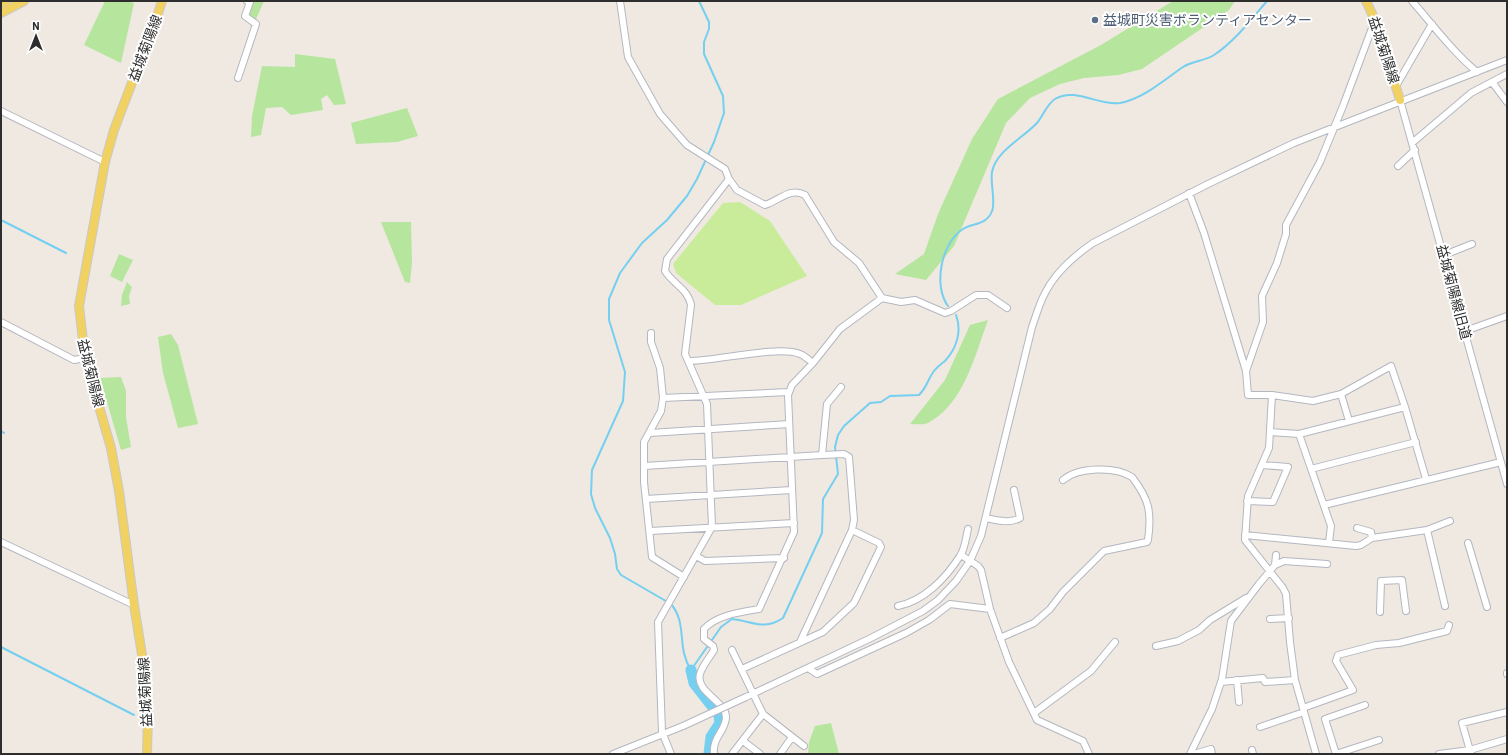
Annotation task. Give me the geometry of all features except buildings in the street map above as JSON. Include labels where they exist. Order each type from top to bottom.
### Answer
[{"type":"main road","points":[[1,3],[6,1]]},
{"type":"main road","points":[[1,12],[24,1]]},
{"type":"main road","name":"益城菊陽線","points":[[147,754],[148,711],[144,667],[119,491],[111,448],[85,358],[79,306],[105,162],[114,130],[162,1]]},
{"type":"main road","name":"益城菊陽線","points":[[1366,1],[1375,20],[1400,100]]},
{"type":"street","points":[[238,78],[256,24],[245,16],[250,2],[247,1]]},
{"type":"street","points":[[620,1],[628,57],[664,119],[687,145],[725,169],[729,180],[737,190],[765,205],[790,192],[799,192],[805,195],[834,242],[859,263],[882,298],[901,302],[915,300],[945,313],[951,311],[976,295],[988,296],[1007,308]]},
{"type":"street","points":[[1412,1],[1460,58],[1477,72]]},
{"type":"street","points":[[1246,371],[1263,322],[1262,296],[1277,263],[1286,234],[1286,225],[1320,162],[1375,20]]},
{"type":"street","points":[[1396,86],[1432,24]]},
{"type":"street","points":[[612,754],[663,736],[904,622],[923,611],[947,591],[970,561],[981,536],[1032,327],[1044,294],[1074,258],[1093,242],[1189,193],[1294,143],[1400,100],[1507,60]]},
{"type":"street","points":[[1412,143],[1471,93],[1507,74]]},
{"type":"street","points":[[1492,82],[1507,102]]},
{"type":"street","name":"益城菊陽線旧道","points":[[1400,100],[1507,484]]},
{"type":"street","points":[[1,111],[105,162]]},
{"type":"street","points":[[1398,166],[1415,150]]},
{"type":"street","points":[[671,754],[663,736],[657,628],[662,614],[712,527],[710,463],[705,397],[685,354],[691,305],[690,298],[686,292],[669,278],[665,271],[667,259],[729,180]]},
{"type":"street","points":[[1189,193],[1204,233],[1246,371],[1248,395],[1272,395],[1313,401],[1341,394],[1391,366],[1406,407],[1426,479]]},
{"type":"street","points":[[1444,255],[1472,244]]},
{"type":"street","points":[[714,754],[715,741],[724,724],[726,715],[701,684],[700,673],[714,650],[713,646],[703,636],[704,630],[713,622],[739,612],[759,609],[784,558],[794,532],[790,457],[789,392],[792,385],[813,363],[840,329],[882,298]]},
{"type":"street","points":[[1465,331],[1507,316]]},
{"type":"street","points":[[1,322],[74,360],[85,358]]},
{"type":"street","points":[[651,333],[651,342],[660,368],[663,398],[661,411],[644,442],[646,499],[652,557],[684,577]]},
{"type":"street","points":[[689,361],[705,361],[766,352],[800,354],[813,363]]},
{"type":"street","points":[[824,455],[827,404],[841,387]]},
{"type":"street","points":[[663,398],[789,392]]},
{"type":"street","points":[[1341,394],[1349,421]]},
{"type":"street","points":[[1272,395],[1269,448],[1248,496],[1245,540],[1286,594],[1295,680],[1316,754]]},
{"type":"street","points":[[1270,432],[1300,434],[1406,407]]},
{"type":"street","points":[[650,433],[789,424]]},
{"type":"street","points":[[1300,434],[1331,526],[1329,542]]},
{"type":"street","points":[[1312,469],[1416,442]]},
{"type":"street","points":[[644,466],[844,454],[850,458],[854,520],[852,530],[800,642]]},
{"type":"street","points":[[1324,505],[1426,479],[1466,472],[1501,462]]},
{"type":"street","points":[[1248,501],[1273,502],[1288,467],[1262,464]]},
{"type":"street","points":[[1000,638],[1034,623],[1050,609],[1063,592],[1104,551],[1147,542],[1148,540],[1150,520],[1146,497],[1132,477],[1102,469],[1070,474],[1063,480]]},
{"type":"street","points":[[646,499],[792,490]]},
{"type":"street","points":[[986,518],[1001,522],[1017,520],[1020,518],[1014,490]]},
{"type":"street","points":[[1245,535],[1329,542],[1356,546],[1361,545],[1372,538],[1427,530],[1450,521]]},
{"type":"street","points":[[650,531],[794,523]]},
{"type":"street","points":[[1356,528],[1371,532],[1372,538]]},
{"type":"street","points":[[898,606],[912,604],[945,577],[961,556],[968,529]]},
{"type":"street","points":[[742,669],[824,632],[854,602],[881,549],[879,543],[852,530]]},
{"type":"street","points":[[1427,530],[1445,606]]},
{"type":"street","points":[[1,542],[134,605]]},
{"type":"street","points":[[1468,543],[1487,607]]},
{"type":"street","points":[[1190,754],[1212,709],[1221,682],[1231,621],[1275,565],[1276,555]]},
{"type":"street","points":[[696,556],[705,561],[784,558]]},
{"type":"street","points":[[961,556],[978,566],[981,570],[990,609],[1000,638],[1009,662],[1037,720],[1083,741],[1089,754]]},
{"type":"street","points":[[1275,565],[1284,561],[1327,564]]},
{"type":"street","points":[[1380,612],[1381,581],[1402,580],[1406,611]]},
{"type":"street","points":[[1156,646],[1178,641],[1199,630],[1210,620],[1250,597]]},
{"type":"street","points":[[808,668],[817,674],[842,664],[929,620],[950,604],[990,609]]},
{"type":"street","points":[[1270,619],[1289,618]]},
{"type":"street","points":[[1260,727],[1353,690],[1336,661],[1338,655],[1376,645],[1399,643],[1447,630],[1449,625]]},
{"type":"street","points":[[1034,713],[1091,671],[1115,642]]},
{"type":"street","points":[[732,650],[754,693],[762,714],[804,746]]},
{"type":"street","points":[[1221,682],[1263,678],[1265,685],[1295,680]]},
{"type":"street","points":[[1237,680],[1239,702]]},
{"type":"street","points":[[1365,705],[1325,719],[1336,754],[1379,740]]},
{"type":"street","points":[[1470,752],[1462,723],[1507,712]]},
{"type":"street","points":[[732,754],[762,714]]},
{"type":"street","points":[[780,754],[792,737]]},
{"type":"street","points":[[1439,754],[1470,752],[1507,739]]},
{"type":"street","points":[[743,741],[760,754]]},
{"type":"street","points":[[1194,754],[1211,749],[1212,754]]},
{"type":"green space","points":[[105,1],[127,1],[134,3],[121,63],[84,45]]},
{"type":"green space","points":[[252,1],[264,1],[256,19],[247,13]]},
{"type":"green space","points":[[1173,1],[1235,1],[1229,10],[1142,69],[1118,75],[1084,78],[1060,84],[1030,98],[1006,123],[954,246],[926,280],[895,274],[924,254],[938,214],[972,139],[998,99],[1101,45]]},
{"type":"green space","points":[[295,54],[335,59],[346,104],[334,105],[327,95],[321,99],[323,110],[291,115],[282,107],[266,108],[261,135],[251,137],[252,116],[262,66],[295,67]]},
{"type":"green space","points":[[407,108],[418,136],[397,142],[356,144],[351,123]]},
{"type":"green space","points":[[740,202],[770,221],[807,276],[741,305],[715,305],[676,273],[673,264],[723,203]]},
{"type":"green space","points":[[381,222],[411,222],[412,263],[410,283],[405,282]]},
{"type":"green space","points":[[119,254],[133,260],[122,282],[110,276]]},
{"type":"green space","points":[[127,282],[132,287],[129,296],[130,304],[121,306],[122,295]]},
{"type":"green space","points":[[988,320],[967,378],[951,404],[940,415],[928,423],[910,424],[945,380],[970,325]]},
{"type":"green space","points":[[171,334],[178,345],[198,424],[178,428],[163,373],[158,337]]},
{"type":"green space","points":[[121,377],[126,391],[126,417],[131,447],[121,450],[100,378]]},
{"type":"green space","points":[[831,723],[839,754],[808,754],[809,742],[815,726]]},
{"type":"waterway","points":[[699,1],[709,22],[709,29],[704,42],[704,54],[723,96],[724,113],[714,142],[697,179],[687,196],[667,220],[642,243],[620,273],[609,299],[609,320],[625,372],[623,401],[592,470],[591,494],[595,508],[610,538],[615,554],[617,569],[621,575],[671,604],[676,612],[681,628],[684,653],[691,670],[721,627],[732,619],[764,625],[776,622],[783,618],[822,533],[823,499],[838,474],[835,447],[838,435],[844,426],[870,403],[881,402],[890,396],[919,395],[934,371],[953,351],[958,333],[958,321],[956,315]]},
{"type":"waterway","points":[[948,306],[943,298],[940,277],[942,265],[949,244],[963,229],[979,223],[990,216],[993,207],[992,172],[995,164],[1004,151],[1037,123],[1052,101],[1063,96],[1071,95],[1112,103],[1120,103],[1137,98],[1183,67],[1190,63],[1210,57],[1221,50],[1242,30],[1267,1]]},
{"type":"waterway","points":[[1,220],[66,253]]},
{"type":"waterway","points":[[1,647],[134,715]]},
{"type":"waterway","points":[[691,670],[694,683],[719,715],[720,723],[711,737],[709,754]]},
{"type":"place","name":"益城町災害ボランティアセンター","points":[[1095,20]]}]
